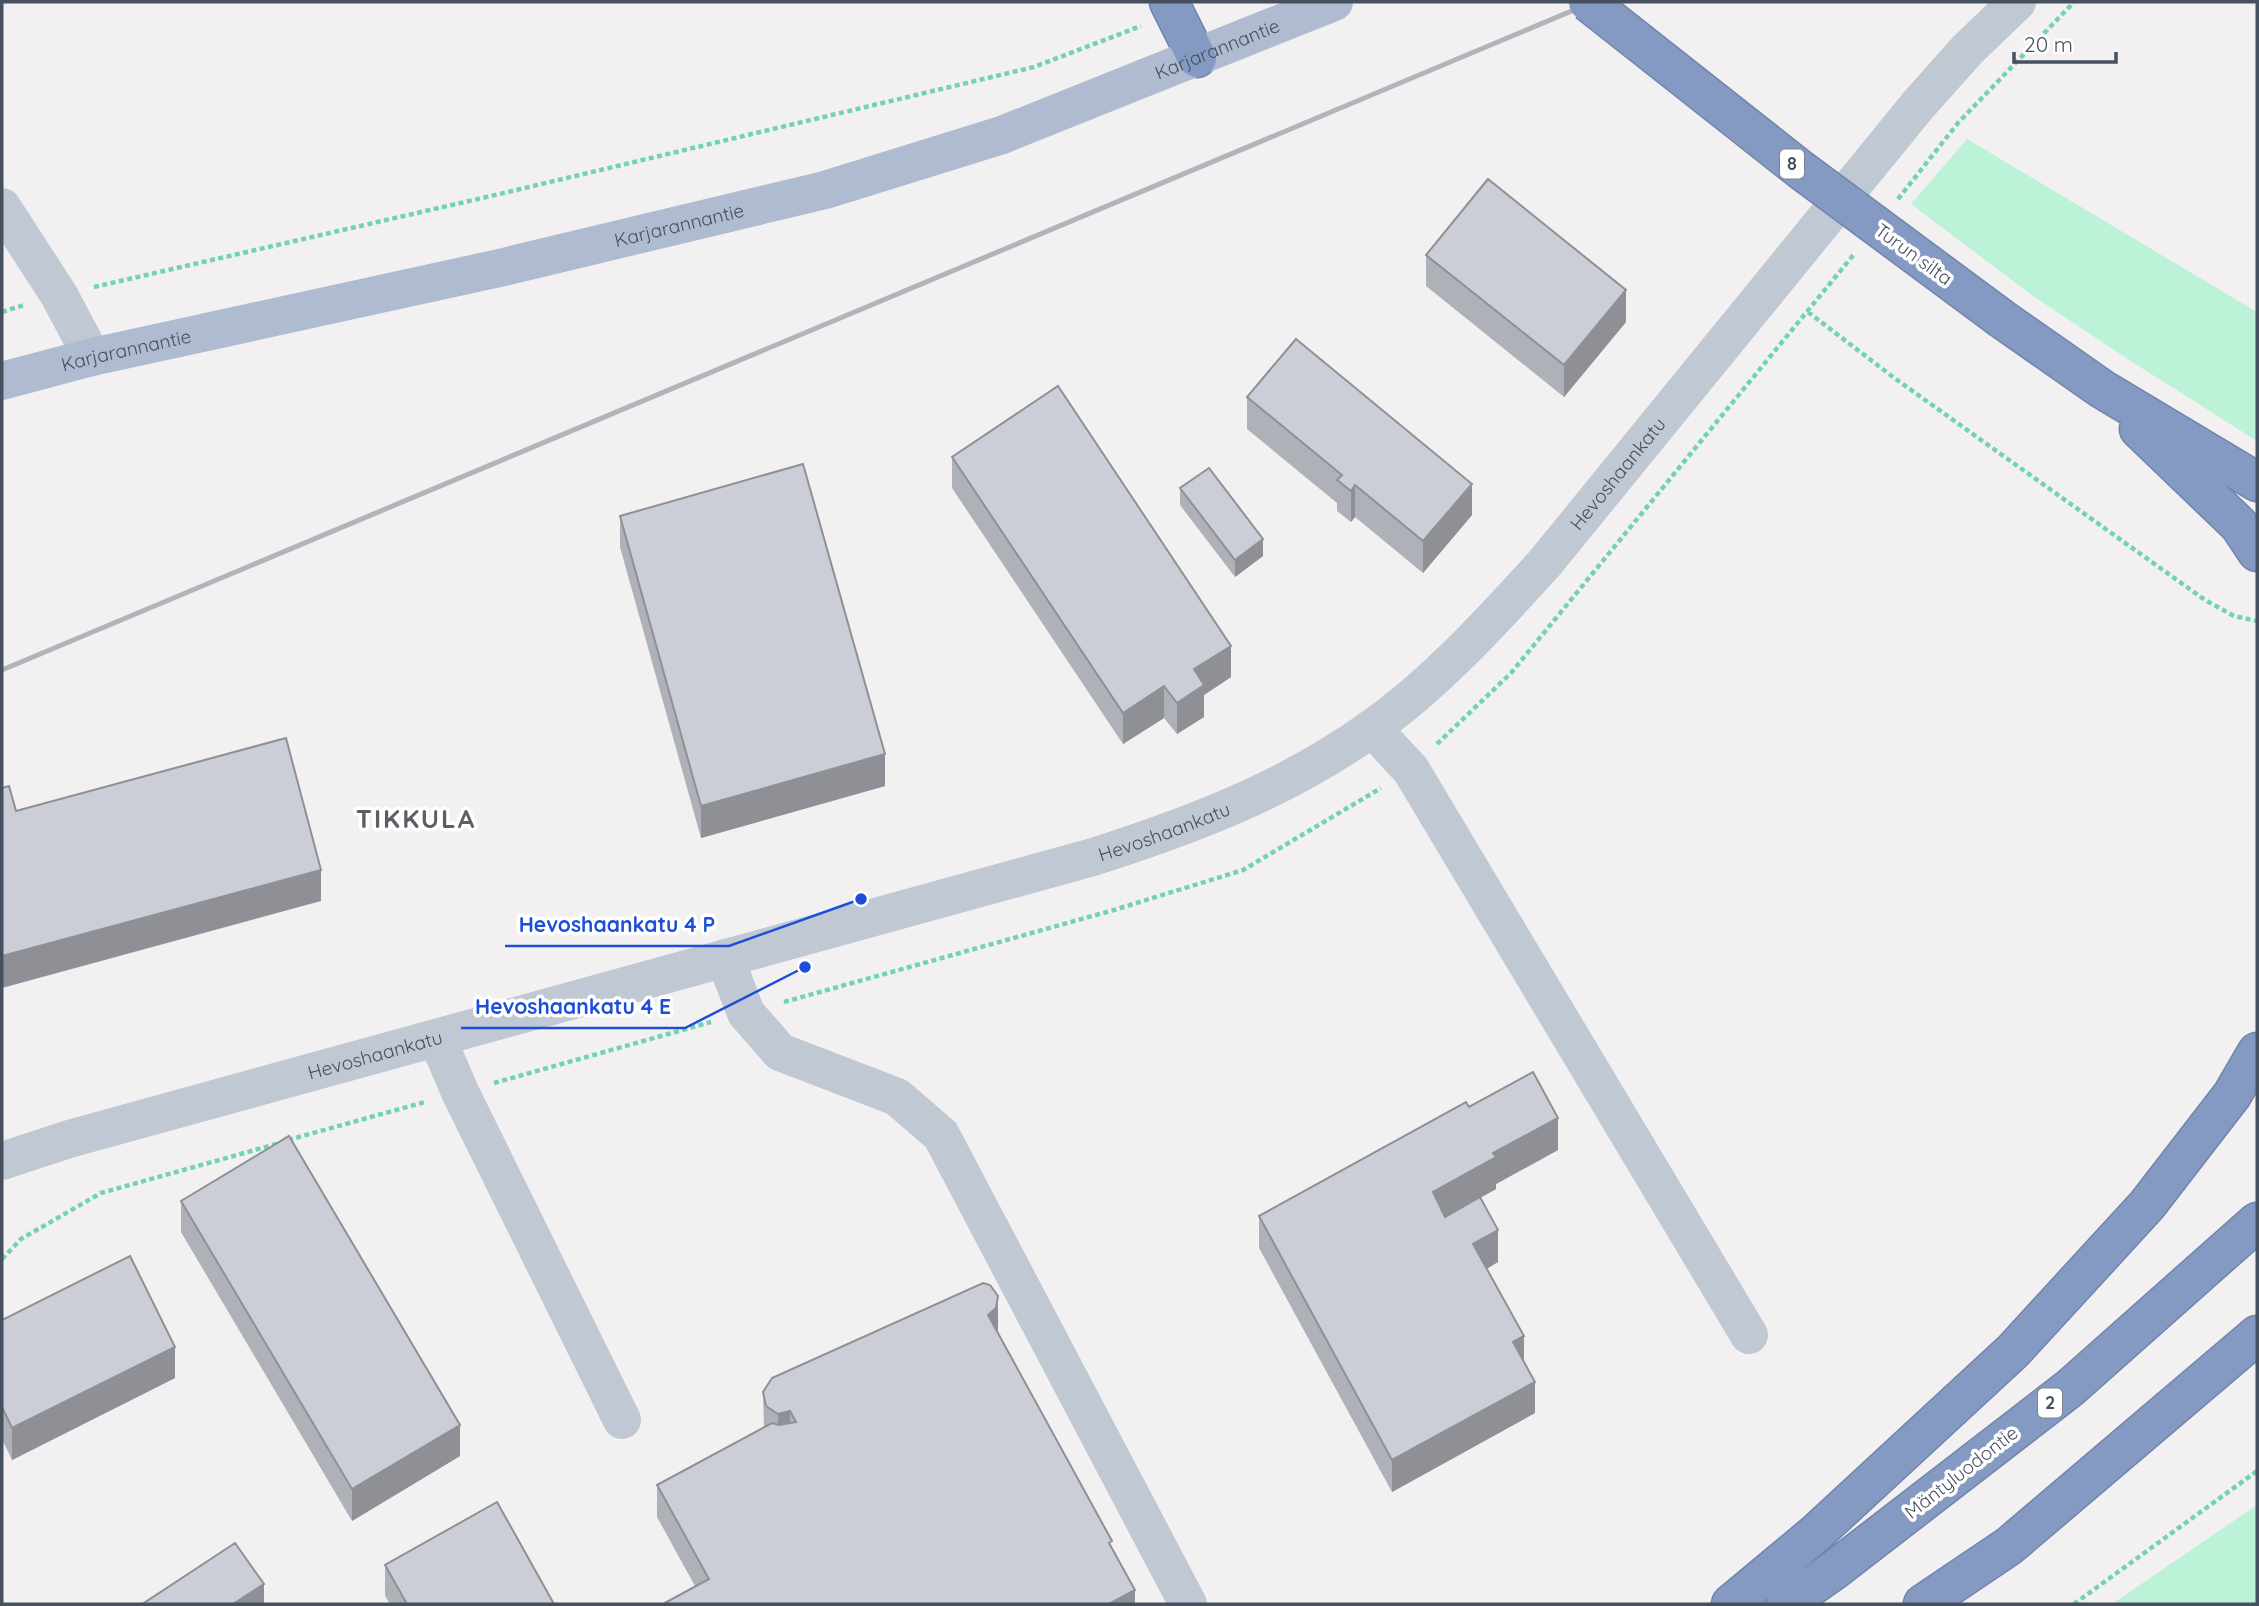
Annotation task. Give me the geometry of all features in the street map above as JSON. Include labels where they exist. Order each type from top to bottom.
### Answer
[{"type":"highway","name":"Turun silta","points":[[1588,2],[1801,170],[2002,319],[2102,389],[2257,482]]},
{"type":"highway","points":[[1172,7],[1197,58]]},
{"type":"highway","points":[[2102,389],[2239,526],[2257,552]]},
{"type":"highway","points":[[1731,1604],[1815,1534],[2013,1351],[2147,1205],[2232,1095],[2257,1052]]},
{"type":"highway","name":"Mäntyluodontie","points":[[1786,1604],[1833,1571],[2070,1388],[2257,1222]]},
{"type":"highway","points":[[1923,1604],[2009,1546],[2257,1335]]},
{"type":"main road","name":"Karjarannantie","points":[[2,381],[92,357],[495,269],[825,190],[1002,135],[1334,2]]},
{"type":"street","name":"Hevoshaankatu","points":[[2,1161],[69,1139],[1024,878],[1160,836],[1236,806],[1310,767],[1372,728],[1423,686],[1487,626],[1544,564],[1918,105],[1968,49],[2017,2]]},
{"type":"street","points":[[2,207],[59,295],[92,357]]},
{"type":"street","points":[[1372,728],[1411,770],[1749,1335]]},
{"type":"street","points":[[725,958],[746,1013],[780,1052],[897,1097],[942,1135],[1188,1604]]},
{"type":"street","points":[[437,1038],[460,1092],[622,1420]]},
{"type":"path","points":[[1891,207],[1958,123],[2074,2]]},
{"type":"path","points":[[2,312],[59,295],[491,197],[1034,67],[1172,7]]},
{"type":"path","points":[[2,1259],[21,1239],[101,1193],[1114,910],[1243,870],[1411,770],[1511,673],[1858,249]]},
{"type":"path","points":[[1808,312],[1904,385],[2205,600],[2234,616],[2257,621]]},
{"type":"path","points":[[2074,1604],[2257,1471]]},
{"type":"green space","points":[[1967,139],[2257,312],[2257,441],[2033,296],[1911,204]]},
{"type":"green space","points":[[2257,1505],[2257,1604],[2112,1604]]},
{"type":"building","points":[[1488,179],[1626,290],[1564,365],[1426,255]]},
{"type":"building","points":[[1296,339],[1472,484],[1423,541],[1355,485],[1351,491],[1337,480],[1342,475],[1247,397]]},
{"type":"building","points":[[1058,386],[1231,646],[1194,669],[1204,685],[1177,703],[1164,686],[1123,713],[952,457]]},
{"type":"building","points":[[803,464],[885,754],[701,806],[620,516]]},
{"type":"building","points":[[1209,468],[1263,539],[1235,560],[1180,488]]},
{"type":"building","points":[[286,738],[321,870],[2,956],[2,788],[9,786],[16,811]]},
{"type":"building","points":[[1533,1072],[1558,1118],[1493,1153],[1496,1157],[1433,1192],[1445,1217],[1480,1197],[1498,1230],[1473,1244],[1524,1336],[1513,1342],[1535,1382],[1392,1460],[1259,1216],[1466,1102],[1469,1107]]},
{"type":"building","points":[[289,1136],[460,1425],[352,1489],[181,1201]]},
{"type":"building","points":[[130,1256],[175,1347],[12,1428],[2,1407],[2,1320]]},
{"type":"building","points":[[983,1283],[990,1285],[998,1296],[996,1308],[988,1315],[1112,1541],[1109,1543],[1135,1590],[1109,1604],[663,1604],[709,1579],[657,1485],[772,1423],[779,1425],[796,1422],[790,1411],[778,1414],[766,1406],[763,1392],[772,1378]]},
{"type":"building","points":[[497,1502],[554,1604],[407,1604],[385,1565]]},
{"type":"building","points":[[235,1543],[264,1584],[233,1604],[144,1603]]},
{"type":"railway","points":[[2,670],[1593,2]]},
{"type":"place","name":"Hevoshaankatu 4 P","points":[[861,899]]},
{"type":"place","name":"Hevoshaankatu 4 E","points":[[805,967]]},
{"type":"district","name":"TIKKULA","points":[[416,819]]}]
